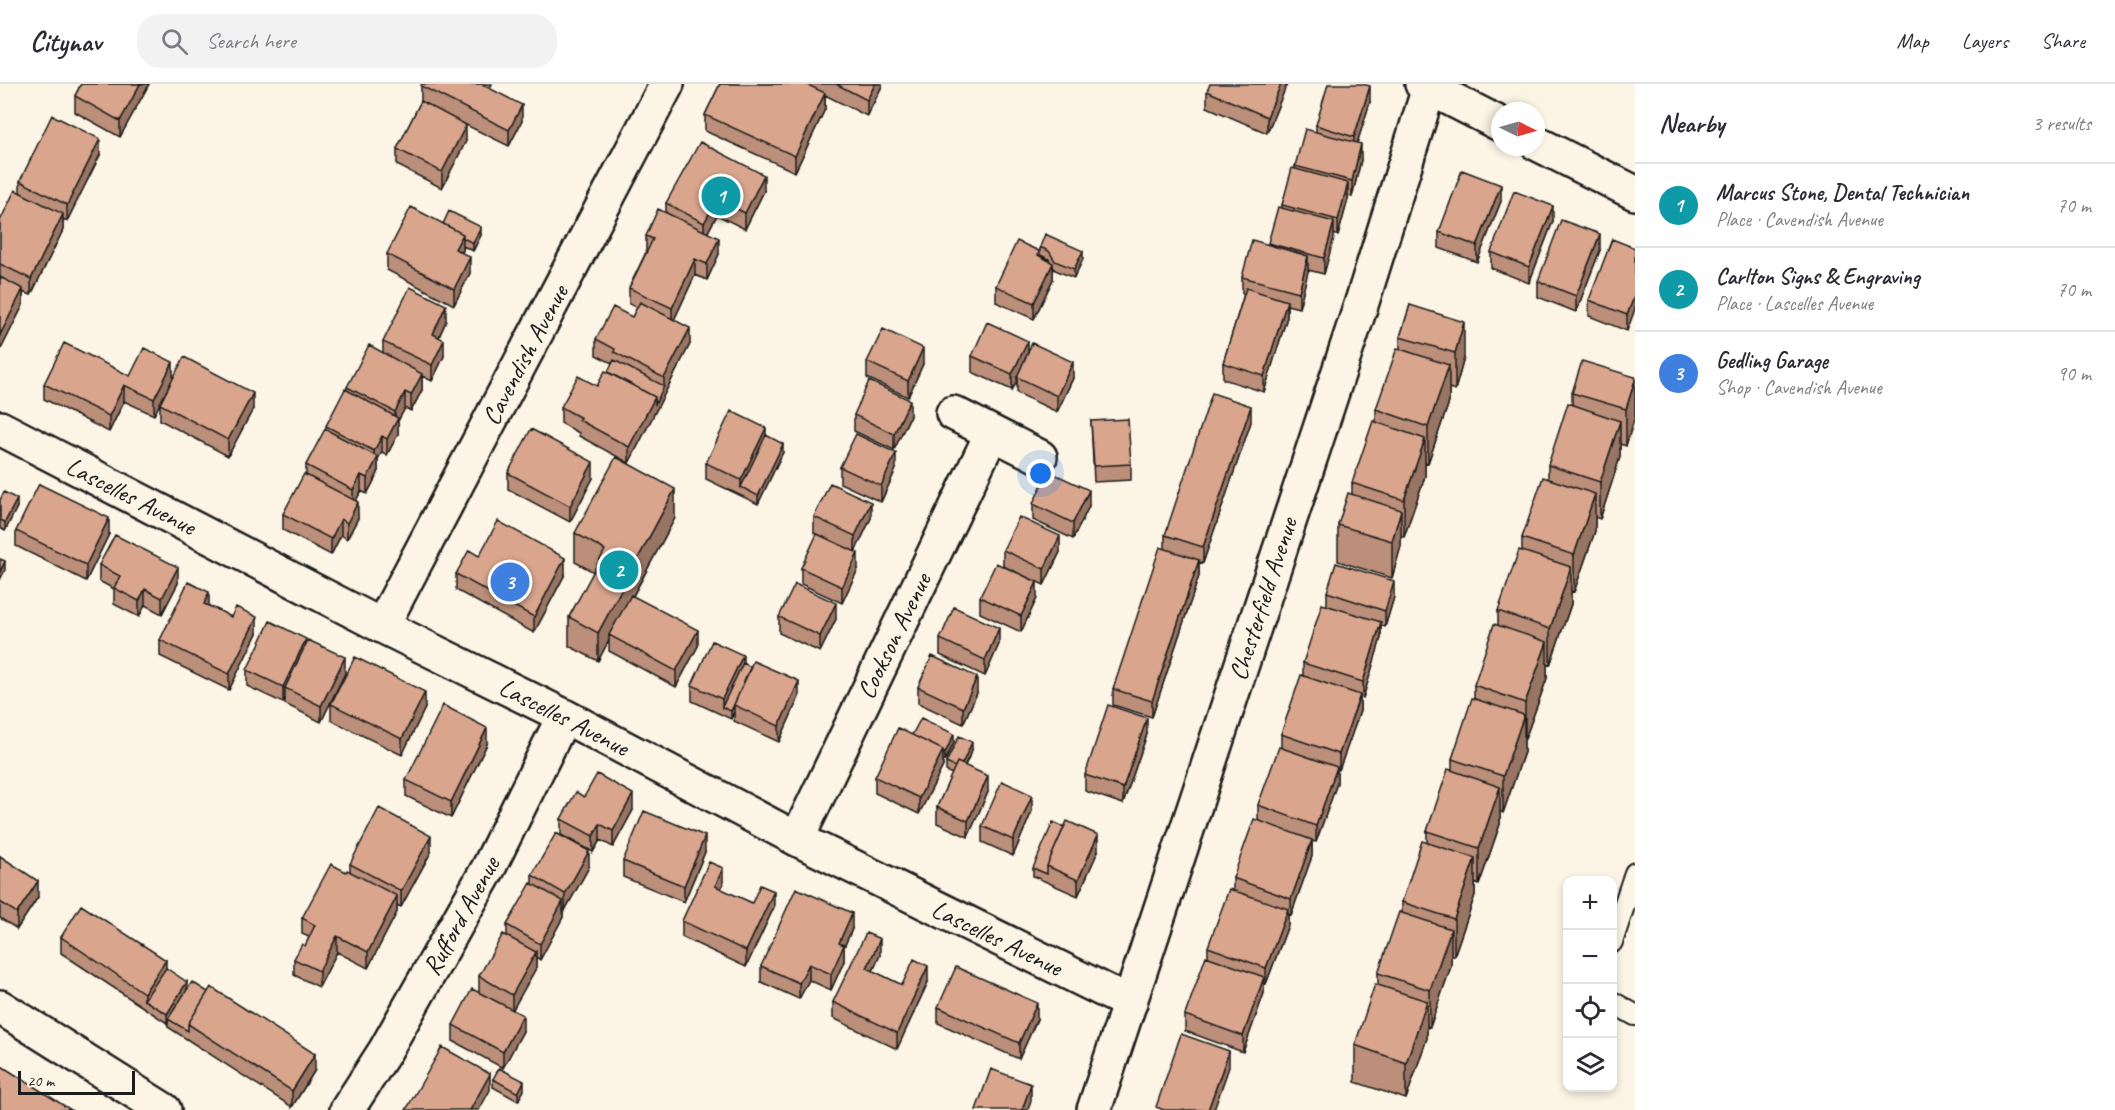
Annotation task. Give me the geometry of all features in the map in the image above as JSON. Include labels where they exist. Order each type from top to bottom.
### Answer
[{"type":"street","name":"Cavendish Avenue","points":[[382,626],[667,84]]},
{"type":"street","points":[[1426,86],[1491,119]]},
{"type":"street","name":"Chesterfield Avenue","points":[[1094,1110],[1357,316],[1426,86]]},
{"type":"street","points":[[1545,148],[1635,194]]},
{"type":"street","points":[[953,413],[1040,457]]},
{"type":"street","name":"Lascelles Avenue","points":[[0,428],[382,626],[564,716],[797,839],[1130,1003]]},
{"type":"street","name":"Cookson Avenue","points":[[797,839],[992,433]]},
{"type":"street","name":"Rufford Avenue","points":[[346,1110],[385,1051],[489,867],[564,716]]},
{"type":"street","points":[[0,1007],[164,1110]]},
{"type":"lane","points":[[1616,930],[1635,873]]},
{"type":"lane","points":[[1617,1005],[1635,1016]]},
{"type":"building","points":[[81,84],[140,84],[120,121],[75,96]]},
{"type":"building","points":[[422,84],[483,84],[522,105],[509,130],[421,86]]},
{"type":"building","points":[[720,84],[806,84],[825,93],[795,156],[705,115]]},
{"type":"building","points":[[836,84],[875,84],[867,100]]},
{"type":"building","points":[[1210,84],[1281,84],[1267,117],[1207,91]]},
{"type":"building","points":[[1328,84],[1370,86],[1354,137],[1316,125]]},
{"type":"building","points":[[421,101],[466,125],[442,172],[397,149]]},
{"type":"building","points":[[52,115],[100,139],[67,205],[20,181]]},
{"type":"building","points":[[1305,129],[1361,144],[1352,181],[1295,166]]},
{"type":"building","points":[[700,142],[764,175],[745,213],[717,199],[704,223],[666,203]]},
{"type":"building","points":[[1292,168],[1348,183],[1338,220],[1282,205]]},
{"type":"building","points":[[1462,170],[1501,185],[1477,246],[1439,232]]},
{"type":"building","points":[[15,190],[63,214],[31,279],[0,264],[0,221]]},
{"type":"building","points":[[1514,191],[1553,206],[1529,267],[1491,252]]},
{"type":"building","points":[[411,207],[463,234],[455,249],[470,257],[454,289],[387,254]]},
{"type":"building","points":[[1278,207],[1334,222],[1324,258],[1268,243]]},
{"type":"building","points":[[658,209],[719,238],[707,264],[695,259],[672,308],[629,288],[653,239],[646,236]]},
{"type":"building","points":[[449,211],[481,227],[473,243],[463,238],[463,234],[443,224]]},
{"type":"building","points":[[1561,220],[1600,234],[1576,296],[1538,281]]},
{"type":"building","points":[[1045,234],[1083,251],[1074,269],[1055,261],[1049,251],[1040,247]]},
{"type":"building","points":[[1612,239],[1635,248],[1635,294],[1627,315],[1589,300]]},
{"type":"building","points":[[1252,240],[1308,256],[1299,292],[1242,277]]},
{"type":"building","points":[[1017,241],[1039,251],[1038,255],[1053,263],[1034,303],[996,286]]},
{"type":"building","points":[[0,277],[23,289],[0,335]]},
{"type":"building","points":[[410,287],[446,305],[433,334],[444,340],[432,365],[383,342]]},
{"type":"building","points":[[1246,288],[1287,301],[1264,376],[1223,363]]},
{"type":"building","points":[[640,302],[690,328],[664,378],[614,352],[615,349],[596,339],[613,307],[632,317]]},
{"type":"building","points":[[1410,305],[1464,322],[1455,353],[1400,337]]},
{"type":"building","points":[[987,322],[1028,341],[1012,374],[972,356]]},
{"type":"building","points":[[883,329],[923,348],[908,381],[867,362]]},
{"type":"building","points":[[64,343],[130,376],[144,348],[173,362],[154,399],[124,385],[109,416],[44,384]]},
{"type":"building","points":[[1032,343],[1073,362],[1057,396],[1017,377]]},
{"type":"building","points":[[369,345],[422,374],[411,395],[405,392],[395,412],[347,387]]},
{"type":"building","points":[[1397,348],[1449,365],[1428,427],[1376,409]]},
{"type":"building","points":[[184,357],[253,393],[228,440],[160,404]]},
{"type":"building","points":[[614,360],[664,386],[655,405],[655,397],[608,372]]},
{"type":"building","points":[[1582,361],[1635,377],[1626,409],[1572,393]]},
{"type":"building","points":[[605,371],[655,397],[629,447],[579,420],[581,418],[561,407],[578,376],[597,386]]},
{"type":"building","points":[[869,381],[910,400],[894,434],[854,415]]},
{"type":"building","points":[[345,389],[398,418],[387,439],[382,436],[374,451],[326,426]]},
{"type":"building","points":[[1212,393],[1251,406],[1203,547],[1165,535]]},
{"type":"building","points":[[1568,403],[1620,421],[1600,482],[1548,465]]},
{"type":"building","points":[[731,411],[766,428],[741,480],[706,463]]},
{"type":"building","points":[[1128,419],[1131,464],[1094,466],[1091,421]]},
{"type":"building","points":[[1373,421],[1425,439],[1404,500],[1352,483]]},
{"type":"building","points":[[325,429],[378,457],[367,478],[361,475],[353,490],[306,465]]},
{"type":"building","points":[[531,429],[593,462],[570,506],[508,473]]},
{"type":"building","points":[[856,434],[896,453],[881,486],[840,467]]},
{"type":"building","points":[[766,435],[783,444],[758,496],[741,487]]},
{"type":"building","points":[[616,457],[675,489],[598,633],[569,617],[605,550],[575,533]]},
{"type":"building","points":[[1048,471],[1089,490],[1073,523],[1033,504]]},
{"type":"building","points":[[304,474],[358,502],[347,523],[341,519],[331,539],[283,514]]},
{"type":"building","points":[[1543,477],[1595,494],[1574,555],[1522,538]]},
{"type":"building","points":[[830,483],[871,502],[855,536],[814,517]]},
{"type":"building","points":[[39,484],[109,518],[86,565],[16,531]]},
{"type":"building","points":[[4,492],[17,499],[5,522],[0,520],[0,500]]},
{"type":"building","points":[[1348,493],[1401,510],[1392,541],[1338,525]]},
{"type":"building","points":[[1019,517],[1060,536],[1044,569],[1003,550]]},
{"type":"building","points":[[498,521],[565,558],[534,617],[456,574],[469,550],[479,556]]},
{"type":"building","points":[[817,534],[858,553],[842,587],[801,568]]},
{"type":"building","points":[[115,535],[178,567],[162,598],[145,589],[139,601],[114,588],[120,576],[99,565]]},
{"type":"building","points":[[1160,547],[1199,560],[1152,701],[1113,689]]},
{"type":"building","points":[[1519,550],[1571,567],[1550,629],[1498,611]]},
{"type":"building","points":[[0,559],[5,561],[0,572]]},
{"type":"building","points":[[996,563],[1037,582],[1021,616],[980,597]]},
{"type":"building","points":[[1336,563],[1394,581],[1385,611],[1327,592]]},
{"type":"building","points":[[188,582],[209,592],[204,604],[231,617],[236,607],[257,617],[229,674],[160,640]]},
{"type":"building","points":[[795,584],[836,603],[820,636],[779,617]]},
{"type":"building","points":[[631,595],[698,630],[676,671],[609,635]]},
{"type":"building","points":[[1322,604],[1381,622],[1363,682],[1303,663]]},
{"type":"building","points":[[954,607],[999,628],[985,660],[940,639]]},
{"type":"building","points":[[270,621],[306,639],[283,687],[247,670]]},
{"type":"building","points":[[1494,624],[1547,642],[1525,703],[1474,685]]},
{"type":"building","points":[[308,640],[345,657],[321,706],[285,688]]},
{"type":"building","points":[[712,641],[743,655],[722,699],[692,685]]},
{"type":"building","points":[[932,656],[977,677],[963,708],[918,687]]},
{"type":"building","points":[[355,657],[425,692],[402,739],[331,704]]},
{"type":"building","points":[[753,661],[799,681],[779,726],[734,705]]},
{"type":"building","points":[[743,663],[751,667],[731,711],[722,707]]},
{"type":"building","points":[[1301,675],[1360,695],[1339,754],[1281,734]]},
{"type":"building","points":[[1472,698],[1524,715],[1503,776],[1452,759]]},
{"type":"building","points":[[443,705],[487,728],[451,802],[406,780]]},
{"type":"building","points":[[1108,705],[1147,718],[1123,788],[1085,775]]},
{"type":"building","points":[[921,718],[954,734],[945,753],[912,735]]},
{"type":"building","points":[[898,728],[943,750],[919,798],[875,777]]},
{"type":"building","points":[[959,736],[972,742],[962,764],[957,762],[955,767],[946,763]]},
{"type":"building","points":[[1279,747],[1337,767],[1316,826],[1258,805]]},
{"type":"building","points":[[957,762],[988,776],[968,821],[937,807]]},
{"type":"building","points":[[1448,769],[1500,787],[1479,848],[1427,831]]},
{"type":"building","points":[[597,774],[633,794],[613,831],[600,824],[593,836],[561,819],[576,792],[584,797]]},
{"type":"building","points":[[1002,781],[1032,795],[1013,840],[982,826]]},
{"type":"building","points":[[379,808],[431,836],[401,891],[350,864]]},
{"type":"building","points":[[644,811],[705,836],[684,886],[623,861]]},
{"type":"building","points":[[1254,819],[1312,840],[1291,899],[1233,878]]},
{"type":"building","points":[[1067,821],[1098,835],[1078,880],[1047,866]]},
{"type":"building","points":[[1053,822],[1064,827],[1047,866],[1047,874],[1033,868]]},
{"type":"building","points":[[556,833],[589,851],[565,894],[532,875]]},
{"type":"building","points":[[1422,841],[1475,858],[1454,919],[1402,902]]},
{"type":"building","points":[[0,856],[38,881],[17,913],[0,902]]},
{"type":"building","points":[[709,862],[723,868],[715,886],[752,903],[760,885],[774,891],[746,951],[682,921]]},
{"type":"building","points":[[331,864],[397,896],[368,952],[337,936],[319,971],[294,959],[302,944],[305,946],[315,925],[302,918]]},
{"type":"building","points":[[531,883],[563,901],[540,944],[507,925]]},
{"type":"building","points":[[796,888],[852,913],[839,943],[844,945],[831,974],[809,964],[799,983],[761,966]]},
{"type":"building","points":[[1229,889],[1288,909],[1266,968],[1208,947]]},
{"type":"building","points":[[81,905],[166,960],[144,993],[61,937]]},
{"type":"building","points":[[1399,912],[1451,929],[1430,990],[1378,973]]},
{"type":"building","points":[[866,933],[880,939],[867,968],[902,985],[914,959],[928,966],[897,1033],[833,1002]]},
{"type":"building","points":[[503,934],[536,952],[512,995],[479,976]]},
{"type":"building","points":[[1206,956],[1264,977],[1243,1036],[1185,1015]]},
{"type":"building","points":[[956,967],[1037,1003],[1019,1043],[938,1007]]},
{"type":"building","points":[[166,968],[187,982],[167,1014],[144,1000]]},
{"type":"building","points":[[192,982],[208,992],[188,1024],[188,1031],[168,1019]]},
{"type":"building","points":[[1375,984],[1427,1001],[1406,1063],[1355,1045]]},
{"type":"building","points":[[211,987],[315,1054],[292,1091],[188,1024]]},
{"type":"building","points":[[472,989],[523,1015],[503,1052],[453,1025]]},
{"type":"building","points":[[1181,1034],[1229,1051],[1208,1110],[1164,1110],[1156,1107]]},
{"type":"building","points":[[442,1047],[490,1074],[470,1110],[406,1110]]},
{"type":"building","points":[[0,1065],[71,1110],[0,1110]]},
{"type":"building","points":[[499,1068],[524,1081],[518,1093],[493,1079]]},
{"type":"building","points":[[991,1069],[1031,1084],[1022,1110],[976,1110]]},
{"type":"place","name":"Marcus Stone, Dental Technician","points":[[721,196]]},
{"type":"place","name":"Carlton Signs & Engraving","points":[[619,570]]},
{"type":"place","name":"Gedling Garage","points":[[510,582]]}]
